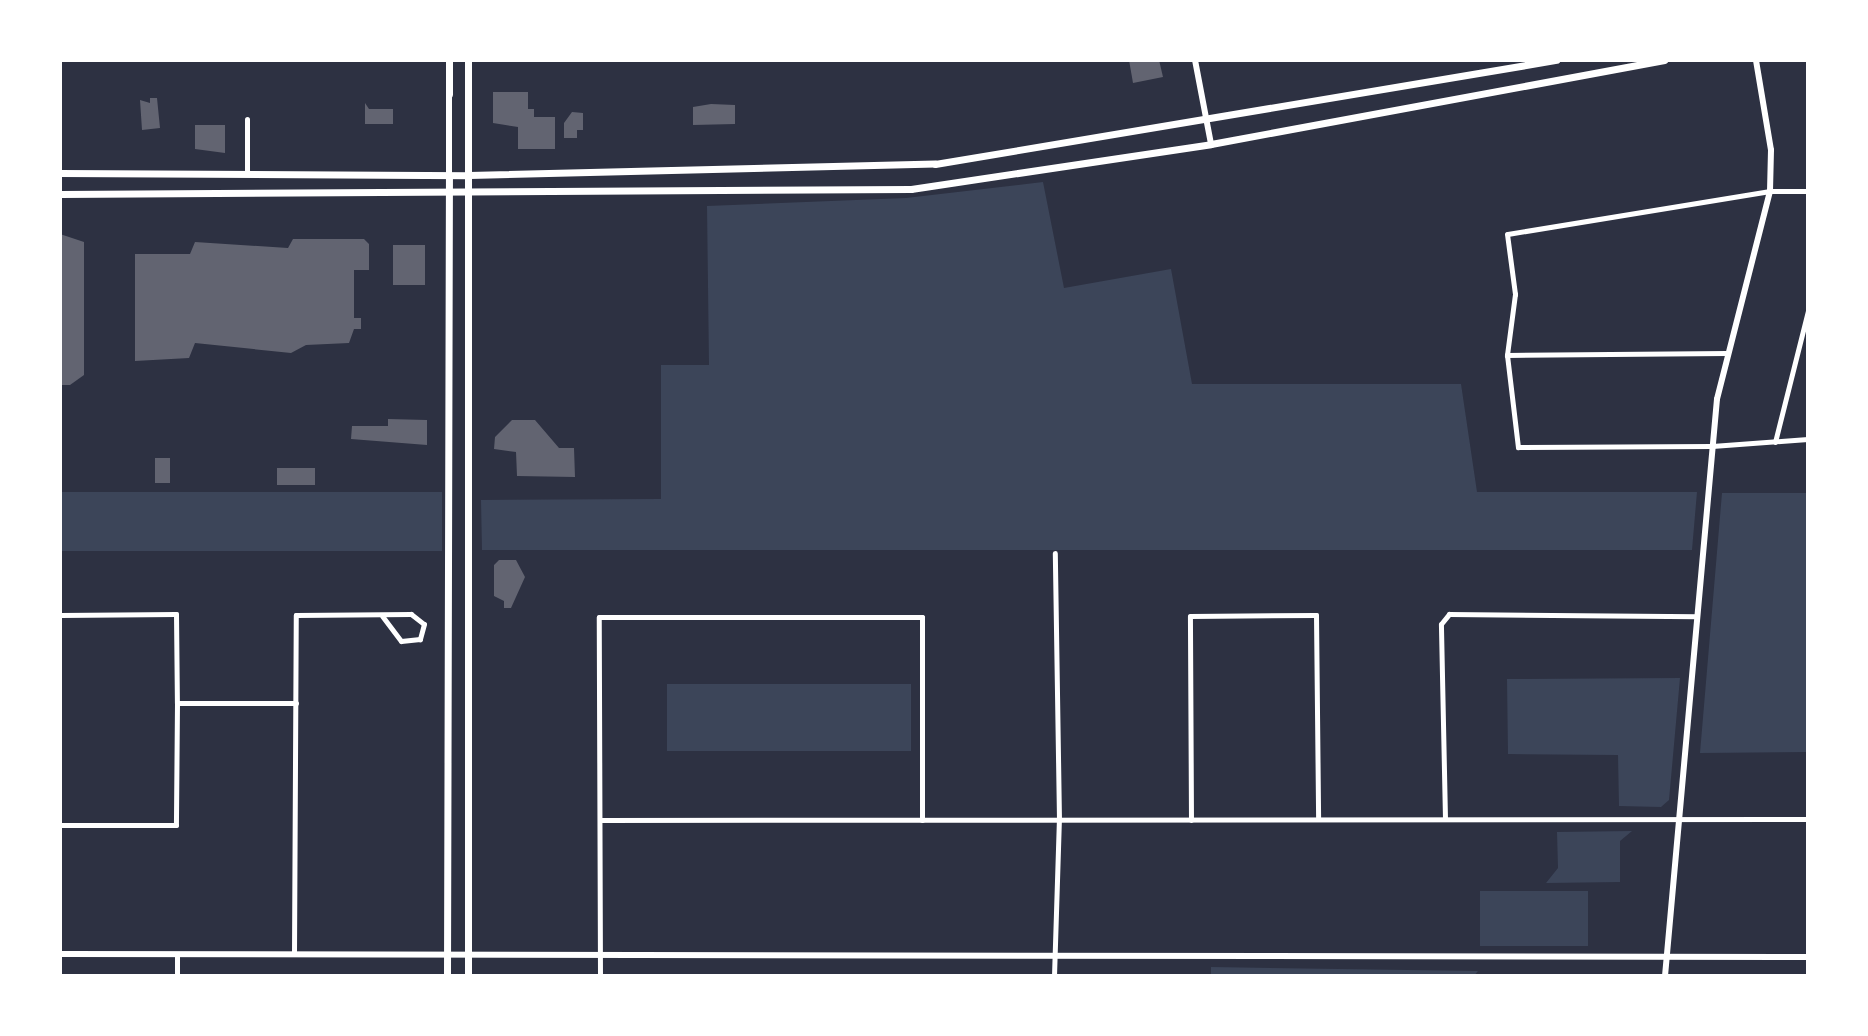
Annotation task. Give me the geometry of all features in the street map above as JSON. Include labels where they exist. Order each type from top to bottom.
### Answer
[{"type":"main road","points":[[449,60],[449,94]]},
{"type":"main road","points":[[468,60],[468,976]]},
{"type":"main road","points":[[60,173],[469,175],[905,166],[1207,122],[1556,60]]},
{"type":"main road","points":[[60,194],[911,189],[1211,144],[1664,60]]},
{"type":"main road","points":[[447,976],[449,175]]},
{"type":"street","points":[[1195,60],[1211,144]]},
{"type":"street","points":[[1665,976],[1712,446],[1727,353],[1770,191],[1771,150],[1756,60]]},
{"type":"street","points":[[449,94],[449,175]]},
{"type":"street","points":[[247,119],[247,174]]},
{"type":"street","points":[[1808,191],[1770,191],[1507,234],[1515,294],[1507,355],[1518,447],[1712,446],[1808,439]]},
{"type":"street","points":[[1775,442],[1808,311]]},
{"type":"street","points":[[1507,355],[1727,353]]},
{"type":"street","points":[[1054,976],[1059,820],[1055,553]]},
{"type":"street","points":[[60,615],[176,614],[177,703],[176,825],[60,825]]},
{"type":"street","points":[[294,954],[296,615],[411,614],[424,624],[422,635],[411,643],[401,641],[382,616]]},
{"type":"street","points":[[1445,819],[1441,624],[1449,614],[1697,616]]},
{"type":"street","points":[[1191,820],[1190,616],[1316,615],[1318,819]]},
{"type":"street","points":[[600,976],[602,820],[599,617],[922,617],[922,820]]},
{"type":"street","points":[[177,703],[296,703]]},
{"type":"street","points":[[602,820],[1808,819]]},
{"type":"street","points":[[60,954],[1808,957]]},
{"type":"street","points":[[177,954],[177,976]]},
{"type":"shaded area","points":[[1043,182],[1064,288],[1171,269],[1192,384],[1461,384],[1477,492],[1697,492],[1692,550],[482,550],[481,500],[661,499],[661,365],[709,365],[707,206],[906,198]]},
{"type":"shaded area","points":[[60,492],[442,492],[442,551],[60,551]]},
{"type":"shaded area","points":[[1722,493],[1808,493],[1808,752],[1700,753]]},
{"type":"shaded area","points":[[1680,678],[1669,800],[1661,807],[1619,806],[1618,755],[1508,754],[1507,679]]},
{"type":"shaded area","points":[[667,684],[911,684],[911,751],[667,751]]},
{"type":"shaded area","points":[[1632,831],[1620,841],[1620,882],[1546,883],[1558,868],[1557,832]]},
{"type":"shaded area","points":[[1480,891],[1588,891],[1588,946],[1480,946]]},
{"type":"shaded area","points":[[1211,967],[1478,971],[1474,976],[1211,976]]},
{"type":"building","points":[[1129,60],[1159,60],[1163,77],[1133,83]]},
{"type":"building","points":[[493,92],[528,92],[528,109],[534,109],[534,117],[555,117],[555,149],[518,149],[518,127],[493,123]]},
{"type":"building","points":[[150,98],[157,98],[160,128],[142,130],[140,100],[150,103]]},
{"type":"building","points":[[365,103],[369,109],[393,109],[393,124],[365,124]]},
{"type":"building","points":[[735,105],[735,124],[693,125],[693,107]]},
{"type":"building","points":[[572,112],[583,113],[583,130],[577,130],[577,138],[564,138],[564,123]]},
{"type":"building","points":[[195,125],[225,125],[225,153],[195,149]]},
{"type":"building","points":[[60,234],[84,242],[84,375],[70,385],[60,385]]},
{"type":"building","points":[[293,239],[364,239],[369,244],[369,270],[354,270],[354,318],[361,318],[361,329],[354,329],[349,343],[306,345],[291,353],[195,343],[189,358],[135,361],[135,254],[190,254],[195,242],[288,248]]},
{"type":"building","points":[[393,245],[425,245],[425,285],[393,285]]},
{"type":"building","points":[[388,419],[427,420],[427,445],[351,439],[352,426],[388,426]]},
{"type":"building","points":[[512,420],[535,420],[559,448],[574,448],[575,477],[517,476],[516,452],[494,449],[495,437]]},
{"type":"building","points":[[155,458],[170,458],[170,483],[155,483]]},
{"type":"building","points":[[277,468],[315,468],[315,485],[277,485]]},
{"type":"building","points":[[499,560],[516,560],[525,577],[511,608],[504,608],[504,601],[494,596],[494,565]]}]
